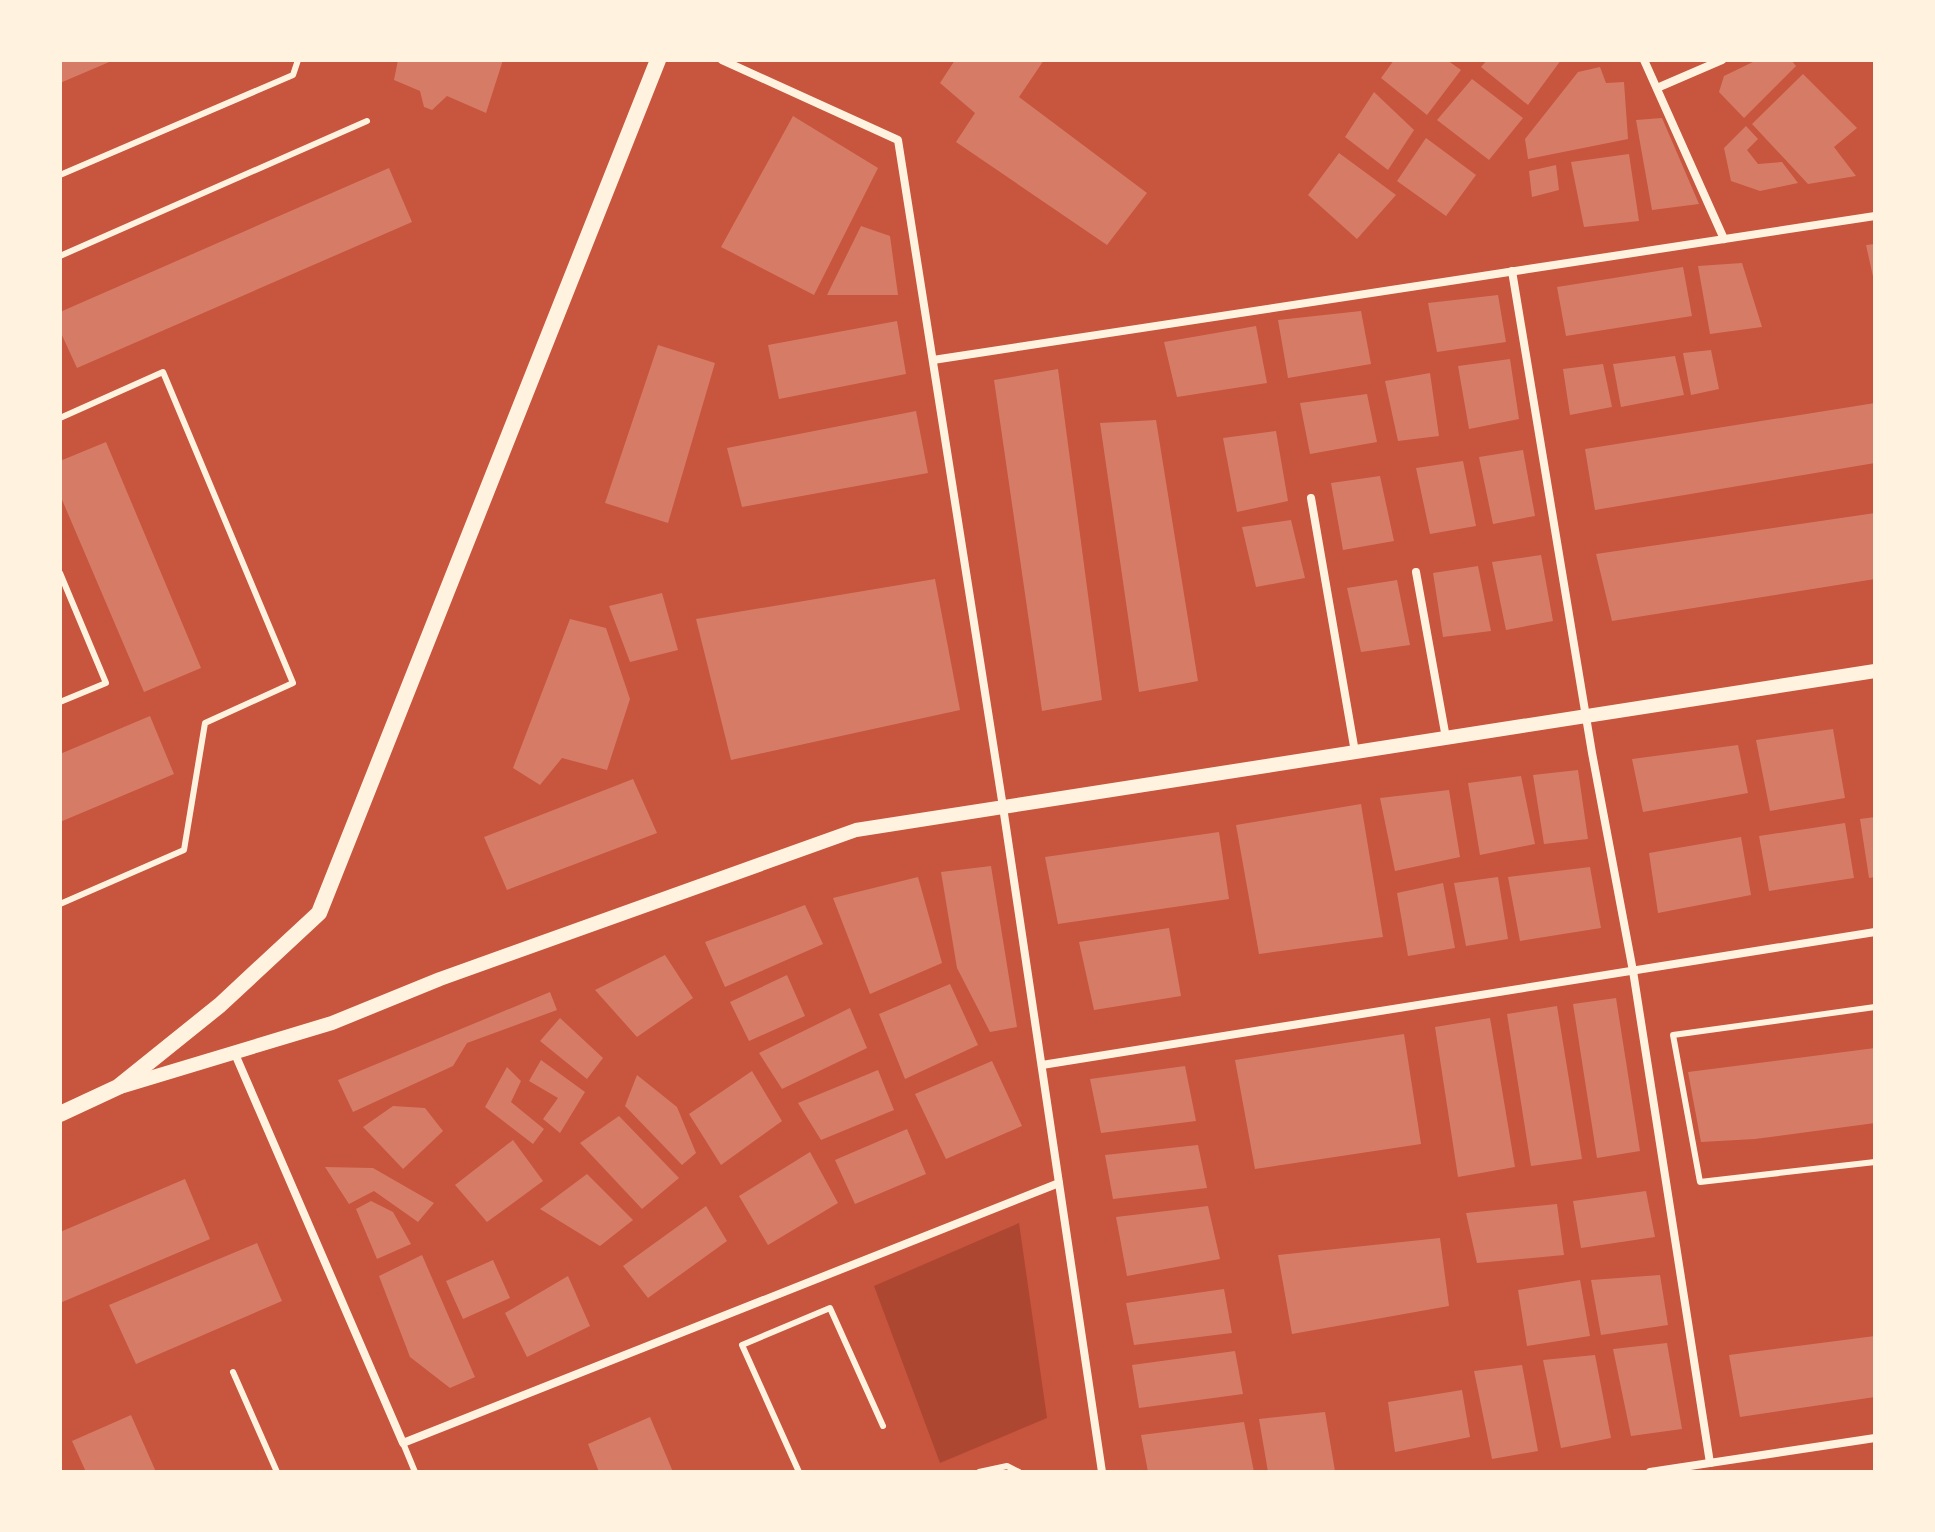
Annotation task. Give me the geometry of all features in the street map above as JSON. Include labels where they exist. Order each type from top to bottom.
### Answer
[{"type":"main road","points":[[60,1114],[118,1087],[220,1005],[319,913],[658,60]]},
{"type":"street","points":[[722,60],[898,140],[1003,807],[1102,1472]]},
{"type":"street","points":[[1644,60],[1724,239]]},
{"type":"street","points":[[1657,88],[1722,60]]},
{"type":"street","points":[[933,360],[1875,216]]},
{"type":"street","points":[[1512,271],[1586,716],[1633,971],[1710,1463]]},
{"type":"street","points":[[1311,498],[1355,752]]},
{"type":"street","points":[[1416,572],[1446,738]]},
{"type":"street","points":[[118,1087],[332,1023],[440,979],[856,830],[1875,671]]},
{"type":"street","points":[[1042,1065],[1875,932]]},
{"type":"street","points":[[235,1054],[403,1443],[1059,1183]]},
{"type":"street","points":[[1650,1472],[1875,1438]]},
{"type":"lane","points":[[60,175],[293,75],[298,60]]},
{"type":"lane","points":[[60,256],[367,121]]},
{"type":"lane","points":[[60,418],[163,372],[293,683],[205,723],[184,850],[60,904]]},
{"type":"lane","points":[[60,573],[106,683],[60,702]]},
{"type":"lane","points":[[1875,1007],[1673,1035],[1700,1182],[1875,1162]]},
{"type":"lane","points":[[799,1472],[742,1345],[830,1308],[883,1426]]},
{"type":"lane","points":[[233,1372],[277,1472]]},
{"type":"lane","points":[[403,1443],[415,1472]]},
{"type":"lane","points":[[979,1472],[1007,1466],[1019,1472]]},
{"type":"shaded area","points":[[1019,1223],[1047,1418],[940,1463],[874,1286]]},
{"type":"building","points":[[60,60],[114,60],[60,83]]},
{"type":"building","points":[[398,60],[503,60],[486,113],[447,96],[432,110],[424,107],[420,91],[394,80]]},
{"type":"building","points":[[955,60],[1044,60],[1019,97],[1147,193],[1107,245],[956,142],[975,113],[940,83]]},
{"type":"building","points":[[1394,60],[1447,60],[1461,70],[1427,115],[1381,78]]},
{"type":"building","points":[[1487,60],[1561,60],[1528,105],[1481,67]]},
{"type":"building","points":[[1757,60],[1791,60],[1796,66],[1744,118],[1719,92],[1724,76]]},
{"type":"building","points":[[1600,67],[1606,83],[1624,82],[1628,139],[1528,159],[1525,139],[1578,72]]},
{"type":"building","points":[[1803,74],[1857,128],[1834,147],[1856,176],[1808,184],[1752,124]]},
{"type":"building","points":[[1472,79],[1523,118],[1489,160],[1437,120]]},
{"type":"building","points":[[1374,92],[1414,130],[1388,170],[1345,137]]},
{"type":"building","points":[[793,116],[878,168],[814,295],[721,247]]},
{"type":"building","points":[[1662,118],[1699,204],[1652,210],[1636,120]]},
{"type":"building","points":[[1746,126],[1758,139],[1747,150],[1758,164],[1782,162],[1798,183],[1760,191],[1731,181],[1724,148]]},
{"type":"building","points":[[1426,138],[1476,175],[1446,216],[1397,181]]},
{"type":"building","points":[[1339,153],[1396,195],[1357,239],[1308,195]]},
{"type":"building","points":[[1629,154],[1639,221],[1584,227],[1571,162]]},
{"type":"building","points":[[1556,165],[1559,190],[1532,197],[1529,171]]},
{"type":"building","points":[[389,168],[412,222],[77,368],[60,331],[60,312]]},
{"type":"building","points":[[861,226],[890,236],[898,295],[827,295]]},
{"type":"building","points":[[1875,244],[1875,281],[1874,281],[1866,245]]},
{"type":"building","points":[[1742,263],[1762,327],[1710,334],[1698,266]]},
{"type":"building","points":[[1683,267],[1692,316],[1566,336],[1557,287]]},
{"type":"building","points":[[1498,295],[1506,342],[1437,352],[1428,303]]},
{"type":"building","points":[[1361,311],[1371,364],[1288,378],[1278,320]]},
{"type":"building","points":[[897,321],[906,374],[779,399],[768,345]]},
{"type":"building","points":[[1256,326],[1267,383],[1177,397],[1164,342]]},
{"type":"building","points":[[658,345],[715,363],[668,523],[605,503]]},
{"type":"building","points":[[1711,350],[1719,389],[1691,395],[1683,353]]},
{"type":"building","points":[[1675,356],[1684,395],[1621,407],[1613,364]]},
{"type":"building","points":[[1510,359],[1519,419],[1469,429],[1458,366]]},
{"type":"building","points":[[1603,364],[1612,407],[1570,415],[1563,369]]},
{"type":"building","points":[[1058,369],[1102,700],[1042,711],[994,380]]},
{"type":"building","points":[[1430,373],[1439,436],[1398,441],[1385,381]]},
{"type":"building","points":[[1367,394],[1377,442],[1310,454],[1300,403]]},
{"type":"building","points":[[1875,403],[1875,463],[1595,510],[1585,449]]},
{"type":"building","points":[[916,411],[928,473],[742,507],[727,448]]},
{"type":"building","points":[[1156,420],[1198,681],[1139,692],[1100,423]]},
{"type":"building","points":[[1276,431],[1288,501],[1237,512],[1223,438]]},
{"type":"building","points":[[106,442],[201,668],[144,692],[60,495],[60,461]]},
{"type":"building","points":[[1523,450],[1535,516],[1493,524],[1479,457]]},
{"type":"building","points":[[1463,461],[1476,526],[1430,534],[1416,468]]},
{"type":"building","points":[[1380,476],[1394,541],[1343,550],[1331,483]]},
{"type":"building","points":[[1875,513],[1875,579],[1612,621],[1596,554]]},
{"type":"building","points":[[1291,520],[1305,578],[1256,587],[1242,527]]},
{"type":"building","points":[[1541,555],[1553,621],[1506,630],[1492,562]]},
{"type":"building","points":[[1478,566],[1491,631],[1443,637],[1433,573]]},
{"type":"building","points":[[935,579],[960,710],[731,760],[696,619]]},
{"type":"building","points":[[1397,580],[1410,645],[1361,652],[1347,588]]},
{"type":"building","points":[[662,593],[678,650],[630,662],[609,606]]},
{"type":"building","points":[[570,619],[606,628],[630,699],[607,770],[562,758],[540,785],[513,768]]},
{"type":"building","points":[[150,716],[174,774],[60,822],[60,754]]},
{"type":"building","points":[[1833,729],[1845,798],[1770,811],[1756,740]]},
{"type":"building","points":[[1738,745],[1748,793],[1643,812],[1632,759]]},
{"type":"building","points":[[1578,770],[1588,839],[1544,844],[1533,775]]},
{"type":"building","points":[[1521,776],[1535,844],[1480,855],[1468,783]]},
{"type":"building","points":[[633,779],[657,833],[507,890],[484,837]]},
{"type":"building","points":[[1449,790],[1460,857],[1395,871],[1380,798]]},
{"type":"building","points":[[1361,804],[1383,937],[1259,954],[1236,825]]},
{"type":"building","points":[[1875,817],[1875,877],[1869,878],[1860,819]]},
{"type":"building","points":[[1845,823],[1854,878],[1769,891],[1759,836]]},
{"type":"building","points":[[1219,832],[1229,899],[1058,924],[1045,857]]},
{"type":"building","points":[[1741,837],[1751,895],[1658,913],[1649,853]]},
{"type":"building","points":[[991,866],[1017,1027],[990,1032],[957,968],[941,872]]},
{"type":"building","points":[[1590,867],[1601,928],[1520,941],[1508,877]]},
{"type":"building","points":[[918,877],[942,963],[870,994],[833,898]]},
{"type":"building","points":[[1498,877],[1508,939],[1466,946],[1454,883]]},
{"type":"building","points":[[1443,883],[1455,948],[1408,956],[1397,893]]},
{"type":"building","points":[[805,905],[823,944],[725,987],[705,942]]},
{"type":"building","points":[[1169,928],[1181,996],[1094,1010],[1079,942]]},
{"type":"building","points":[[665,955],[693,998],[637,1037],[595,990]]},
{"type":"building","points":[[787,975],[805,1016],[749,1041],[730,1002]]},
{"type":"building","points":[[950,984],[978,1045],[905,1079],[879,1014]]},
{"type":"building","points":[[550,992],[557,1010],[467,1043],[453,1066],[353,1112],[338,1080]]},
{"type":"building","points":[[1616,998],[1640,1151],[1597,1158],[1573,1004]]},
{"type":"building","points":[[1557,1006],[1582,1159],[1531,1166],[1507,1014]]},
{"type":"building","points":[[850,1008],[867,1048],[782,1089],[759,1053]]},
{"type":"building","points":[[560,1018],[603,1058],[587,1079],[540,1041]]},
{"type":"building","points":[[1490,1018],[1515,1167],[1458,1177],[1435,1027]]},
{"type":"building","points":[[1404,1034],[1421,1144],[1255,1169],[1235,1060]]},
{"type":"building","points":[[1875,1048],[1875,1123],[1755,1139],[1701,1142],[1688,1072]]},
{"type":"building","points":[[541,1060],[585,1092],[560,1133],[543,1119],[558,1098],[529,1081]]},
{"type":"building","points":[[992,1061],[1022,1126],[946,1159],[915,1094]]},
{"type":"building","points":[[1185,1066],[1196,1121],[1101,1133],[1090,1079]]},
{"type":"building","points":[[507,1067],[521,1081],[511,1102],[544,1129],[533,1144],[485,1107]]},
{"type":"building","points":[[878,1070],[894,1110],[821,1140],[798,1103]]},
{"type":"building","points":[[752,1071],[782,1121],[721,1165],[689,1114]]},
{"type":"building","points":[[637,1075],[677,1107],[696,1153],[682,1165],[625,1106]]},
{"type":"building","points":[[393,1106],[425,1108],[443,1131],[403,1169],[363,1127]]},
{"type":"building","points":[[619,1116],[679,1178],[642,1209],[580,1143]]},
{"type":"building","points":[[907,1129],[926,1174],[855,1204],[835,1160]]},
{"type":"building","points":[[513,1140],[543,1181],[487,1222],[455,1185]]},
{"type":"building","points":[[1198,1145],[1207,1188],[1113,1199],[1105,1155]]},
{"type":"building","points":[[810,1152],[838,1203],[768,1245],[739,1196]]},
{"type":"building","points":[[325,1167],[373,1168],[434,1203],[418,1222],[374,1191],[349,1204]]},
{"type":"building","points":[[587,1174],[633,1220],[600,1246],[540,1209]]},
{"type":"building","points":[[185,1179],[210,1239],[60,1303],[60,1232]]},
{"type":"building","points":[[1646,1191],[1655,1237],[1581,1248],[1573,1201]]},
{"type":"building","points":[[371,1201],[393,1212],[411,1244],[377,1259],[356,1209]]},
{"type":"building","points":[[1557,1204],[1564,1255],[1477,1263],[1466,1213]]},
{"type":"building","points":[[706,1206],[727,1241],[648,1298],[623,1266]]},
{"type":"building","points":[[1208,1206],[1220,1259],[1127,1276],[1116,1217]]},
{"type":"building","points":[[1440,1238],[1449,1306],[1292,1334],[1278,1255]]},
{"type":"building","points":[[257,1243],[282,1301],[136,1364],[109,1305]]},
{"type":"building","points":[[422,1255],[475,1377],[450,1388],[410,1357],[379,1276]]},
{"type":"building","points":[[493,1260],[510,1298],[463,1319],[446,1281]]},
{"type":"building","points":[[1660,1275],[1668,1325],[1601,1335],[1591,1280]]},
{"type":"building","points":[[568,1276],[590,1326],[527,1357],[505,1313]]},
{"type":"building","points":[[1580,1280],[1590,1336],[1527,1346],[1518,1290]]},
{"type":"building","points":[[1224,1289],[1232,1333],[1134,1345],[1126,1303]]},
{"type":"building","points":[[1875,1336],[1875,1397],[1740,1417],[1729,1355]]},
{"type":"building","points":[[1667,1343],[1682,1429],[1631,1436],[1613,1349]]},
{"type":"building","points":[[1235,1351],[1243,1394],[1139,1408],[1132,1365]]},
{"type":"building","points":[[1595,1355],[1611,1438],[1561,1448],[1543,1360]]},
{"type":"building","points":[[1522,1365],[1538,1451],[1492,1459],[1474,1371]]},
{"type":"building","points":[[1462,1390],[1470,1437],[1395,1452],[1388,1402]]},
{"type":"building","points":[[1325,1412],[1335,1471],[1268,1472],[1259,1419]]},
{"type":"building","points":[[131,1415],[156,1472],[86,1472],[72,1441]]},
{"type":"building","points":[[650,1417],[673,1472],[599,1472],[588,1444]]},
{"type":"building","points":[[1244,1422],[1254,1472],[1148,1472],[1141,1435]]}]
